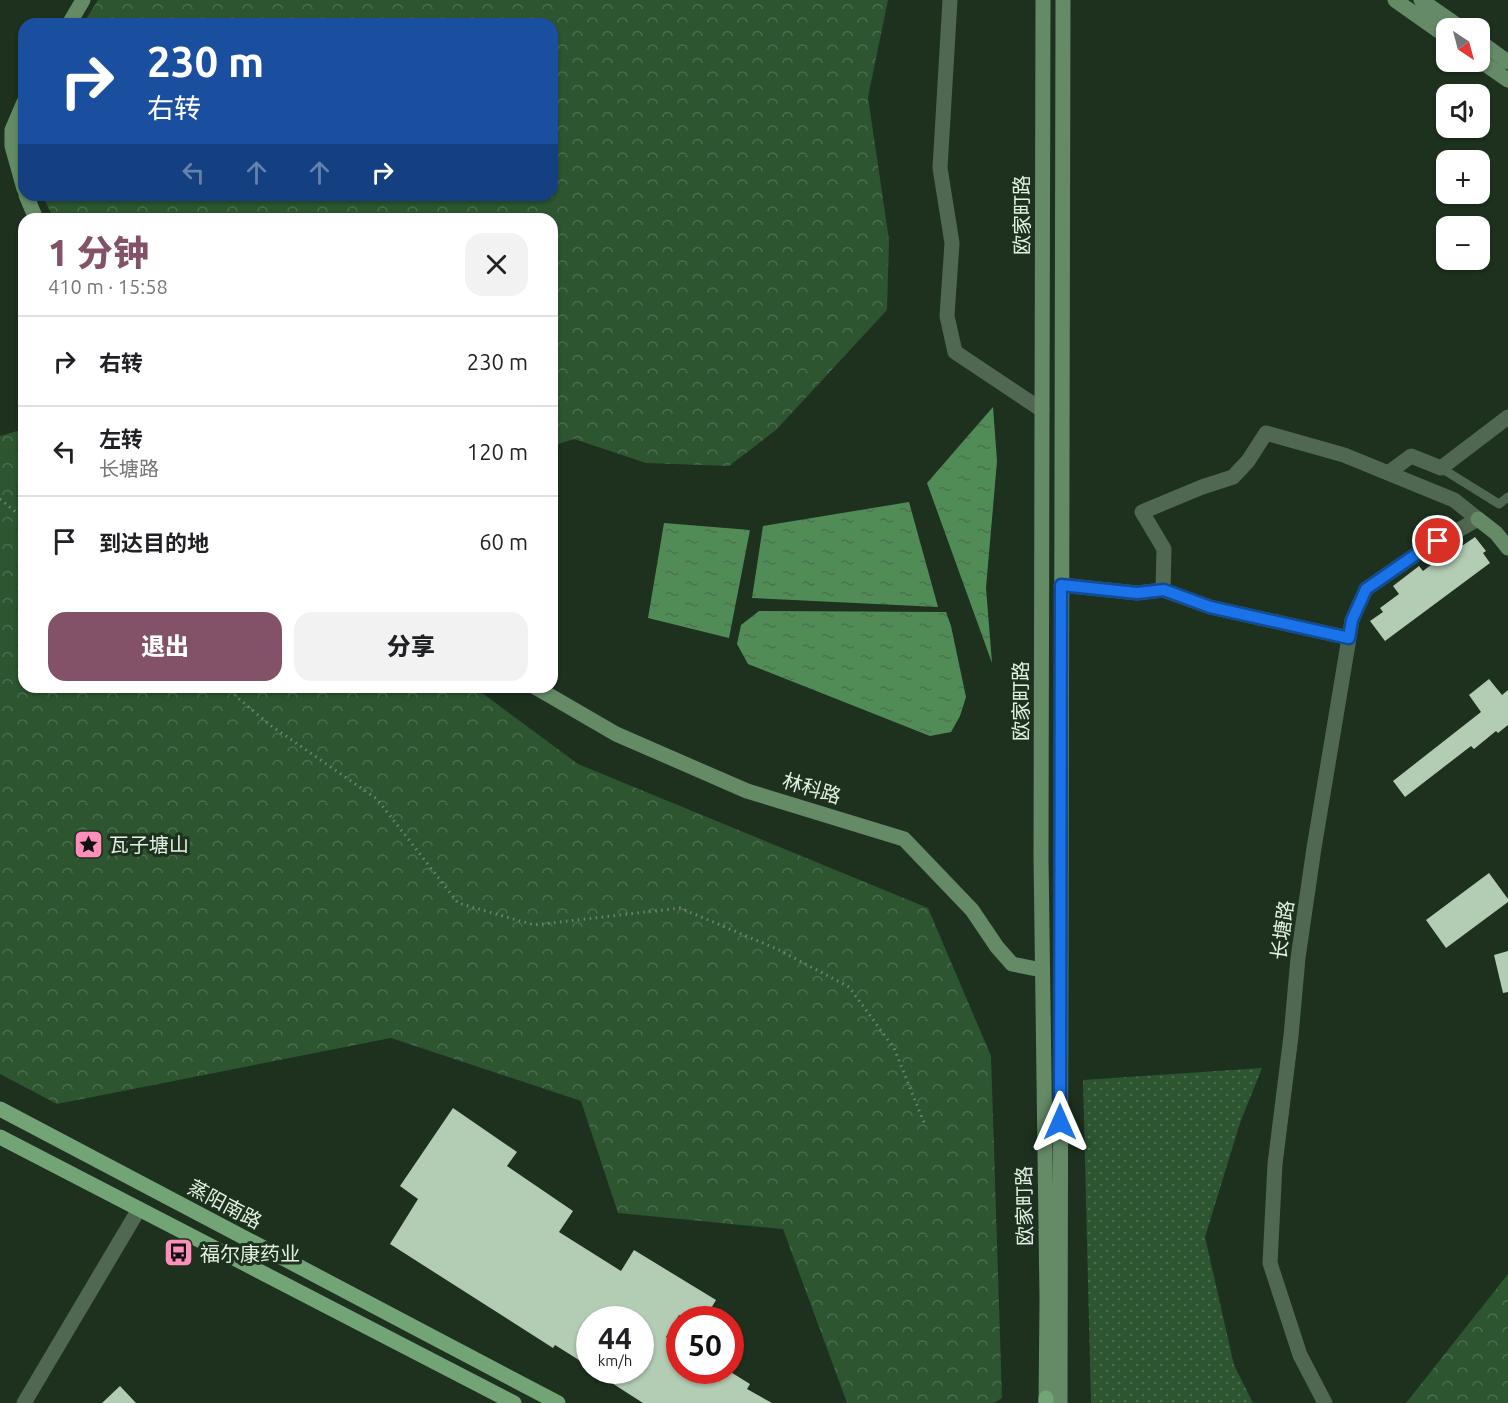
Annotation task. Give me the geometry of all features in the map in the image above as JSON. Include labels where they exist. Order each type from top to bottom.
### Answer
[{"type":"main road","points":[[72,18],[83,0]]},
{"type":"main road","name":"欧家町路","points":[[1043,0],[1042,970],[1049,1402]]},
{"type":"main road","name":"欧家町路","points":[[1049,1402],[1061,585],[1063,0]]},
{"type":"main road","points":[[1395,0],[1436,29]]},
{"type":"main road","points":[[1420,0],[1446,18]]},
{"type":"main road","points":[[1490,49],[1508,62]]},
{"type":"main road","points":[[1490,68],[1508,80]]},
{"type":"main road","points":[[18,116],[12,130],[12,146],[18,168]]},
{"type":"main road","points":[[1478,519],[1496,533],[1508,548]]},
{"type":"main road","name":"林科路","points":[[545,693],[616,734],[747,791],[904,840],[972,910],[1012,964],[1042,970]]},
{"type":"main road","name":"蒸阳南路","points":[[0,1109],[558,1403]]},
{"type":"main road","points":[[0,1137],[514,1403]]},
{"type":"street","points":[[950,0],[940,168],[952,243],[947,316],[955,352],[1042,410]]},
{"type":"street","points":[[1388,473],[1411,456],[1441,468],[1508,417]]},
{"type":"street","points":[[1164,590],[1164,549],[1142,512],[1233,477],[1248,461],[1266,434],[1344,455],[1454,500],[1478,519]]},
{"type":"street","name":"长塘路","points":[[1325,1403],[1300,1354],[1270,1263],[1275,1164],[1298,958],[1352,620],[1366,589],[1418,553],[1478,519]]},
{"type":"street","points":[[1061,585],[1137,593],[1164,590],[1210,607],[1349,638]]},
{"type":"street","points":[[24,1403],[139,1209]]},
{"type":"lane","points":[[1441,468],[1499,504],[1508,497]]},
{"type":"path","points":[[0,499],[18,514]]},
{"type":"path","points":[[232,693],[270,725],[377,799],[458,903],[534,925],[680,908],[777,949],[849,987],[894,1048],[925,1125]]},
{"type":"green space","points":[[98,0],[888,0],[868,97],[889,240],[887,310],[776,430],[729,466],[646,463],[574,439],[558,444],[558,213],[51,213],[45,201],[558,201],[558,18],[87,18]]},
{"type":"green space","points":[[18,431],[18,693],[482,693],[578,764],[928,908],[991,1056],[1002,1398],[994,1403],[847,1403],[783,1229],[618,1213],[581,1101],[391,1038],[57,1104],[0,1074],[0,436]]},
{"type":"green space","points":[[1262,1068],[1240,1123],[1205,1237],[1234,1365],[1253,1403],[1091,1403],[1083,1080]]},
{"type":"green space","points":[[1508,1274],[1508,1403],[1406,1403]]},
{"type":"water","points":[[993,407],[997,461],[986,588],[992,663],[927,483]]},
{"type":"water","points":[[909,502],[938,607],[752,598],[763,526]]},
{"type":"water","points":[[664,523],[750,530],[729,638],[648,618]]},
{"type":"water","points":[[759,611],[946,612],[966,697],[960,716],[951,732],[930,736],[748,664],[737,644],[741,625]]},
{"type":"building","points":[[1475,537],[1486,551],[1483,553],[1490,563],[1385,641],[1370,621],[1383,612],[1380,608],[1399,594],[1393,586],[1419,566],[1423,571],[1457,545],[1459,548]]},
{"type":"building","points":[[1489,679],[1502,695],[1508,690],[1508,725],[1498,733],[1496,731],[1474,749],[1471,746],[1405,797],[1393,781],[1481,712],[1469,695]]},
{"type":"building","points":[[1489,873],[1508,902],[1446,948],[1426,920]]},
{"type":"building","points":[[1508,951],[1508,992],[1503,993],[1494,955]]},
{"type":"building","points":[[453,1108],[517,1152],[507,1166],[573,1211],[559,1232],[621,1271],[634,1250],[716,1300],[712,1306],[666,1306],[666,1384],[744,1384],[744,1380],[750,1384],[747,1389],[772,1403],[643,1403],[613,1384],[654,1384],[654,1306],[576,1306],[576,1358],[555,1345],[553,1348],[390,1244],[418,1199],[400,1186]]},
{"type":"building","points":[[120,1386],[136,1403],[102,1403]]},
{"type":"place","name":"瓦子塘山","points":[[88,844]]},
{"type":"place","name":"福尔康药业","points":[[179,1253]]},
{"type":"route","points":[[1060,1122],[1061,585],[1137,593],[1164,590],[1210,607],[1349,638],[1352,620],[1366,589],[1438,541]]}]
